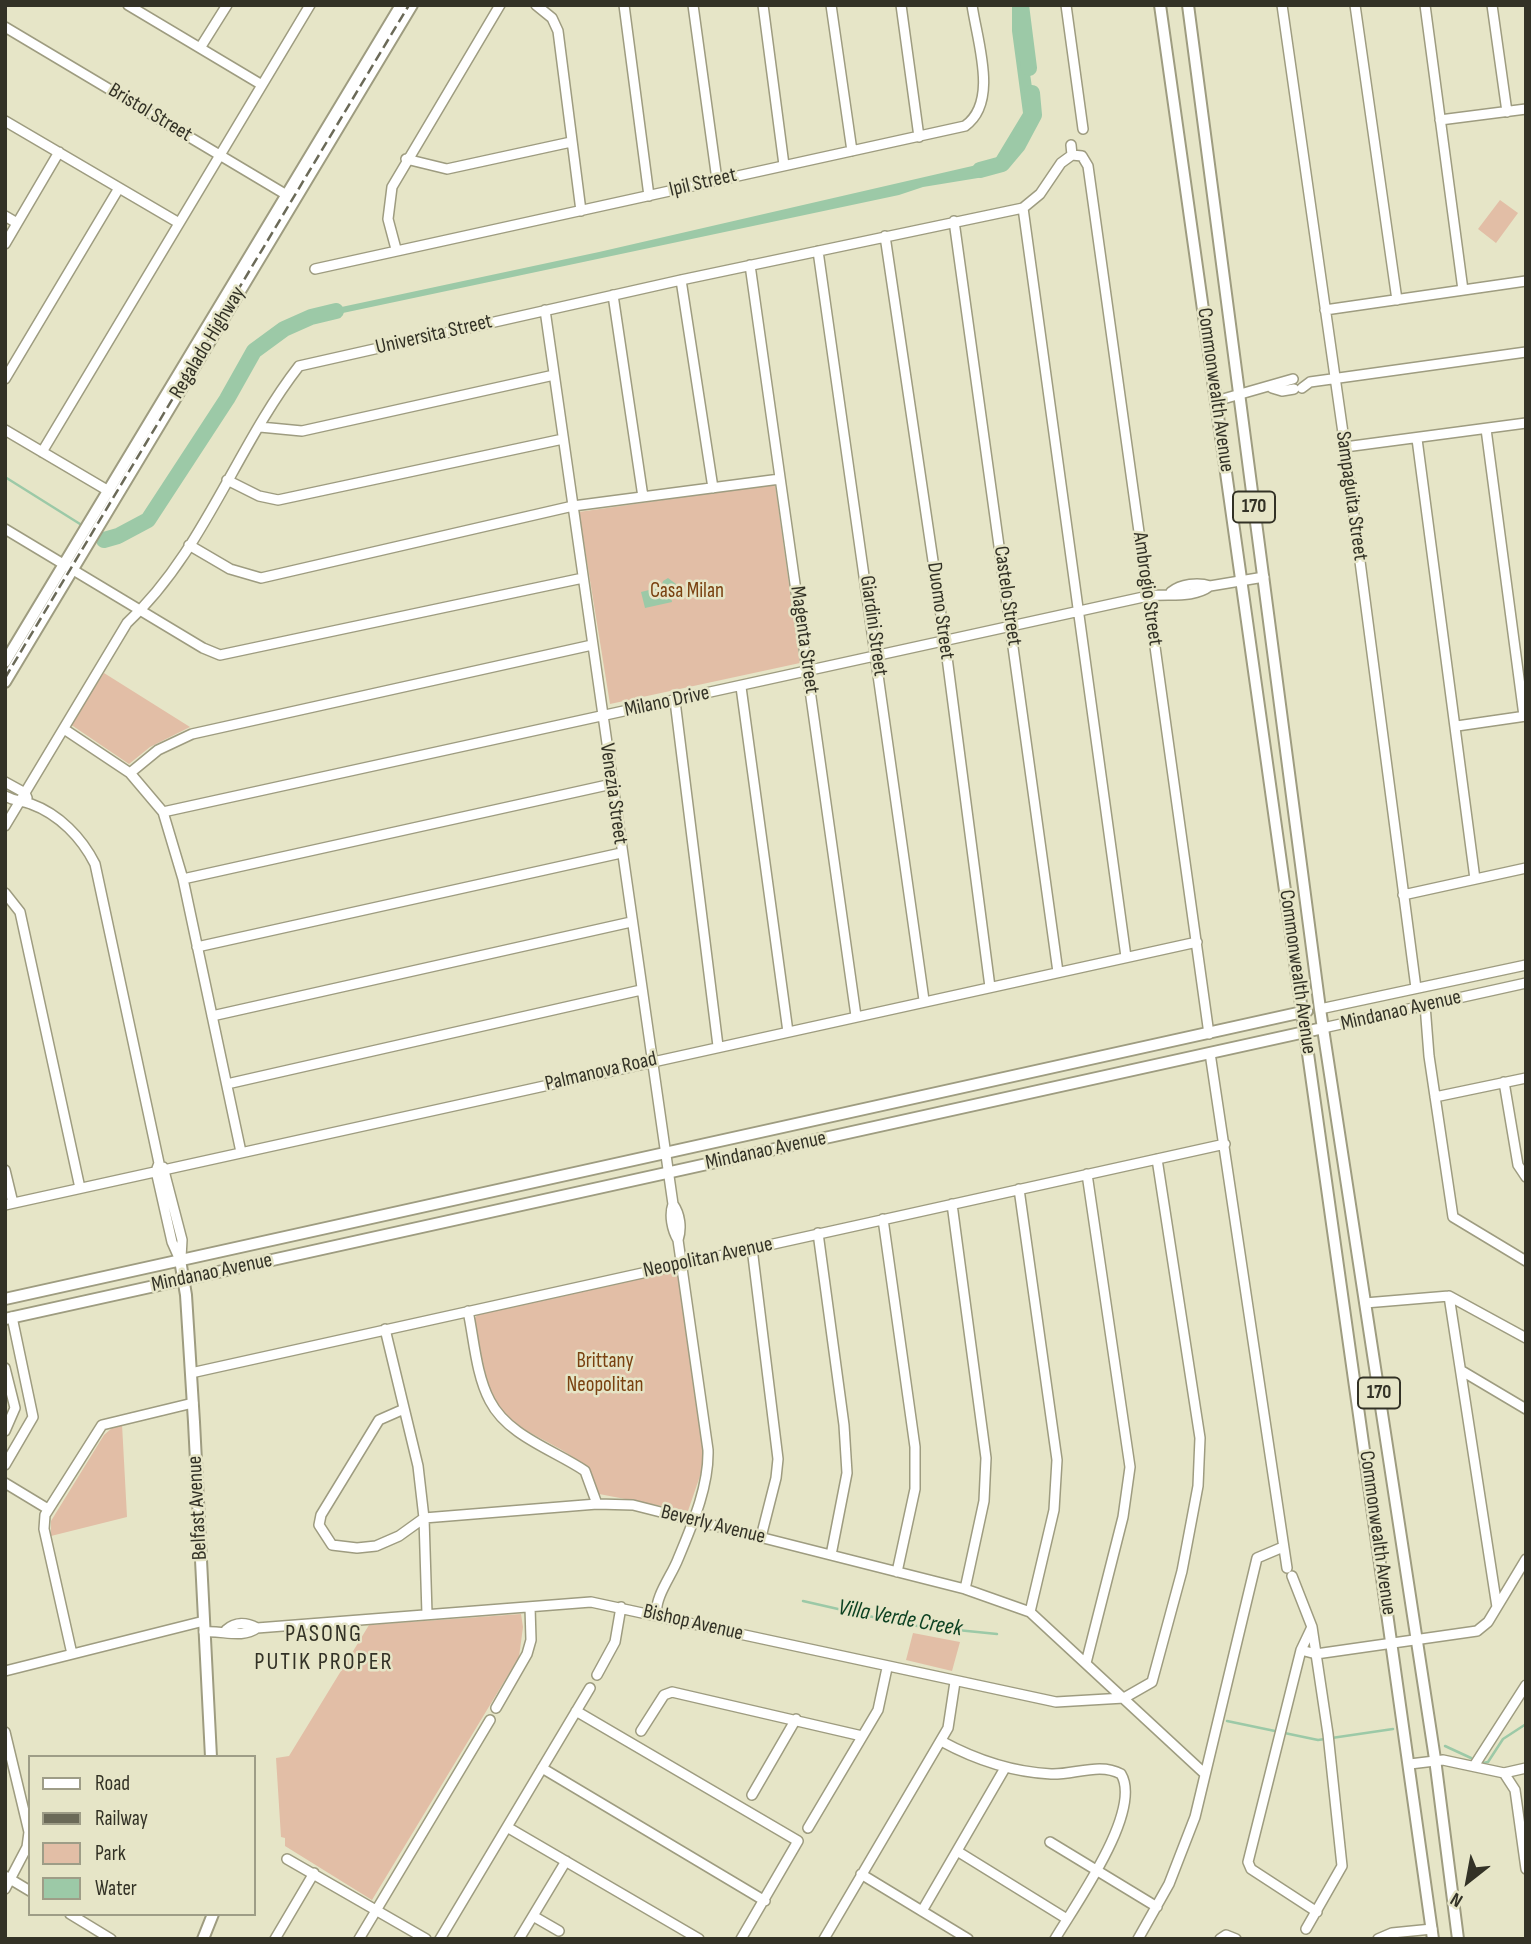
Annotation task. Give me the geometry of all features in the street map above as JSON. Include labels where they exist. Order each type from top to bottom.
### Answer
[{"type":"main road","name":"Regalado Highway","points":[[291,197],[401,5]]},
{"type":"main road","name":"Regalado Highway","points":[[5,682],[86,537],[291,197],[412,5]]},
{"type":"main road","name":"Commonwealth Avenue","points":[[1160,5],[1433,1934]]},
{"type":"main road","name":"Commonwealth Avenue","points":[[1188,5],[1320,1009],[1435,1759],[1458,1939]]},
{"type":"main road","name":"Regalado Highway","points":[[5,662],[68,567]]},
{"type":"main road","name":"Mindanao Avenue","points":[[5,1299],[1320,1009]]},
{"type":"main road","name":"Mindanao Avenue","points":[[9,1318],[1323,1028]]},
{"type":"main road","points":[[1209,1034],[1210,1053]]},
{"type":"main road","name":"Belfast Avenue","points":[[180,1261],[193,1403],[211,1755]]},
{"type":"main road","points":[[1369,1476],[1391,1473]]},
{"type":"main road","points":[[1399,1688],[1423,1684]]},
{"type":"main road","points":[[203,1939],[212,1916]]},
{"type":"street","points":[[128,5],[142,9],[262,85]]},
{"type":"street","points":[[201,48],[227,5]]},
{"type":"street","points":[[42,452],[310,5]]},
{"type":"street","points":[[396,249],[388,219],[388,203],[407,159],[500,5]]},
{"type":"street","points":[[536,5],[552,18],[558,31],[581,211]]},
{"type":"street","points":[[624,5],[649,196]]},
{"type":"street","points":[[693,5],[717,180]]},
{"type":"street","points":[[763,5],[785,165]]},
{"type":"street","points":[[831,5],[852,151]]},
{"type":"street","points":[[901,5],[919,137]]},
{"type":"street","name":"Ipil Street","points":[[315,269],[396,249],[965,126],[981,110],[985,90],[972,5]]},
{"type":"street","points":[[1066,5],[1083,129]]},
{"type":"street","name":"Sampaguita Street","points":[[1282,5],[1345,447],[1416,988]]},
{"type":"street","points":[[1355,5],[1396,300]]},
{"type":"street","points":[[1425,5],[1463,290]]},
{"type":"street","points":[[1492,5],[1507,112]]},
{"type":"street","name":"Bristol Street","points":[[5,27],[291,197]]},
{"type":"street","points":[[1440,120],[1526,109]]},
{"type":"street","points":[[5,121],[178,223]]},
{"type":"street","points":[[407,159],[447,169],[571,142]]},
{"type":"street","name":"Ambrogio Street","points":[[1023,208],[1040,194],[1072,150],[1082,156],[1088,166],[1209,1034]]},
{"type":"street","points":[[5,244],[59,152]]},
{"type":"street","points":[[5,379],[119,188]]},
{"type":"street","points":[[1023,208],[1126,957]]},
{"type":"street","name":"Universita Street","points":[[5,826],[24,800],[127,623],[141,610],[189,545],[299,366],[681,280],[1023,208]]},
{"type":"street","points":[[5,216],[17,223]]},
{"type":"street","name":"Castelo Street","points":[[954,221],[1058,972]]},
{"type":"street","name":"Duomo Street","points":[[885,236],[945,642],[990,986]]},
{"type":"street","name":"Giardini Street","points":[[818,251],[878,657],[924,1000]]},
{"type":"street","name":"Magenta Street","points":[[750,265],[856,1016]]},
{"type":"street","points":[[681,280],[713,488]]},
{"type":"street","points":[[1325,310],[1526,281]]},
{"type":"street","points":[[613,295],[643,497]]},
{"type":"street","name":"Venezia Street","points":[[545,310],[651,1060],[673,1204],[679,1220],[678,1240],[708,1450],[706,1480],[694,1519],[657,1603],[657,1614]]},
{"type":"street","points":[[1216,401],[1272,387],[1282,391],[1300,383],[1526,352]]},
{"type":"street","points":[[260,427],[302,432],[554,375]]},
{"type":"street","points":[[1345,447],[1526,424]]},
{"type":"street","points":[[5,429],[112,494]]},
{"type":"street","points":[[1457,726],[1525,716],[1486,429]]},
{"type":"street","points":[[227,480],[258,496],[278,500],[563,439]]},
{"type":"street","points":[[1417,439],[1457,726],[1475,879]]},
{"type":"street","points":[[189,545],[230,569],[261,578],[573,506],[780,479]]},
{"type":"street","points":[[5,529],[203,648],[220,655],[583,578]]},
{"type":"street","name":"Milano Drive","points":[[163,812],[1012,628],[1171,592],[1188,585],[1202,583],[1210,586],[1264,577]]},
{"type":"street","points":[[130,772],[158,750],[192,734],[592,645]]},
{"type":"street","points":[[741,687],[788,1031]]},
{"type":"street","points":[[675,701],[718,1046]]},
{"type":"street","points":[[64,729],[130,772],[163,812],[183,880],[241,1152]]},
{"type":"street","points":[[5,782],[24,800],[74,832],[86,845],[95,864],[160,1168],[182,1240],[180,1261]]},
{"type":"street","points":[[183,880],[612,784]]},
{"type":"street","points":[[5,796],[24,800]]},
{"type":"street","points":[[197,947],[621,853]]},
{"type":"street","points":[[1403,895],[1526,869]]},
{"type":"street","points":[[5,893],[20,912],[80,1188]]},
{"type":"street","points":[[212,1016],[631,922]]},
{"type":"street","name":"Palmanova Road","points":[[9,1204],[160,1168],[1197,942]]},
{"type":"street","name":"Mindanao Avenue","points":[[1320,1009],[1526,965]]},
{"type":"street","name":"Mindanao Avenue","points":[[1323,1028],[1526,983]]},
{"type":"street","points":[[227,1084],[641,990]]},
{"type":"street","points":[[1425,1005],[1435,1097],[1453,1217],[1526,1261]]},
{"type":"street","points":[[1210,1053],[1283,1547],[1289,1572],[1312,1628],[1329,1738],[1342,1866],[1306,1929]]},
{"type":"street","points":[[1435,1097],[1526,1078]]},
{"type":"street","points":[[1504,1082],[1518,1165],[1526,1177]]},
{"type":"street","name":"Neopolitan Avenue","points":[[191,1373],[1225,1144]]},
{"type":"street","points":[[1124,1698],[1144,1689],[1156,1672],[1182,1571],[1198,1486],[1200,1438],[1157,1159]]},
{"type":"street","points":[[5,1171],[9,1204]]},
{"type":"street","points":[[1086,1663],[1123,1517],[1130,1467],[1087,1174]]},
{"type":"street","points":[[1019,1189],[1058,1472],[1054,1510],[1030,1612]]},
{"type":"street","points":[[952,1204],[986,1458],[984,1500],[965,1589]]},
{"type":"street","points":[[883,1219],[915,1447],[915,1489],[897,1572]]},
{"type":"street","points":[[818,1233],[844,1424],[847,1473],[846,1491],[831,1555]]},
{"type":"street","points":[[752,1248],[778,1459],[761,1537]]},
{"type":"street","points":[[1365,1303],[1449,1296],[1526,1338]]},
{"type":"street","points":[[1449,1296],[1497,1607]]},
{"type":"street","points":[[468,1311],[483,1381],[491,1404],[518,1431],[585,1471],[597,1504]]},
{"type":"street","points":[[5,1465],[33,1417],[9,1318]]},
{"type":"street","points":[[385,1329],[418,1466],[424,1518],[427,1614]]},
{"type":"street","points":[[5,1368],[15,1408],[5,1431]]},
{"type":"street","points":[[1462,1371],[1526,1409]]},
{"type":"street","points":[[72,1654],[44,1529],[48,1509],[106,1422],[193,1403]]},
{"type":"street","name":"Beverly Avenue","points":[[404,1409],[379,1420],[321,1515],[319,1525],[332,1545],[357,1548],[389,1541],[424,1518],[597,1504],[633,1505],[965,1589],[1030,1612],[1205,1774]]},
{"type":"street","points":[[5,1482],[48,1509]]},
{"type":"street","points":[[1138,1939],[1182,1856],[1205,1774],[1256,1558],[1283,1547]]},
{"type":"street","points":[[1301,1650],[1316,1654],[1477,1631],[1497,1607],[1526,1559]]},
{"type":"street","name":"Bishop Avenue","points":[[5,1671],[204,1626],[226,1630],[232,1625],[249,1623],[257,1628],[591,1602],[657,1614],[887,1668],[1056,1702],[1124,1698]]},
{"type":"street","points":[[496,1708],[527,1654],[531,1640],[530,1607]]},
{"type":"street","points":[[597,1675],[615,1642],[621,1607]]},
{"type":"street","points":[[1312,1628],[1301,1650],[1248,1862],[1251,1869],[1317,1912]]},
{"type":"street","points":[[808,1828],[883,1698],[887,1668]]},
{"type":"street","points":[[829,1937],[861,1874],[941,1741],[952,1712],[955,1682]]},
{"type":"street","points":[[1474,1766],[1526,1685]]},
{"type":"street","points":[[440,1939],[590,1688]]},
{"type":"street","points":[[641,1731],[664,1695],[672,1692],[796,1718],[862,1736]]},
{"type":"street","points":[[576,1711],[799,1843],[741,1939]]},
{"type":"street","points":[[752,1796],[796,1718]]},
{"type":"street","points":[[359,1939],[490,1720]]},
{"type":"street","points":[[5,1732],[28,1810]]},
{"type":"street","points":[[941,1741],[974,1758],[1005,1768],[1056,1774],[1104,1768],[1121,1774],[1127,1792],[1113,1839],[1055,1939]]},
{"type":"street","points":[[1410,1763],[1435,1759],[1504,1773],[1526,1768]]},
{"type":"street","points":[[542,1768],[765,1901]]},
{"type":"street","points":[[922,1911],[1005,1768]]},
{"type":"street","points":[[1504,1773],[1513,1784],[1522,1814],[1526,1869]]},
{"type":"street","points":[[507,1827],[699,1939]]},
{"type":"street","points":[[5,1889],[8,1878],[27,1847],[28,1840]]},
{"type":"street","points":[[1049,1842],[1157,1907]]},
{"type":"street","points":[[957,1851],[1066,1919]]},
{"type":"street","points":[[287,1859],[426,1939]]},
{"type":"street","points":[[519,1939],[566,1861]]},
{"type":"street","points":[[275,1939],[314,1873]]},
{"type":"street","points":[[861,1874],[968,1939]]},
{"type":"street","points":[[8,1878],[28,1890]]},
{"type":"street","points":[[73,1916],[111,1939]]},
{"type":"street","points":[[533,1916],[559,1931]]},
{"type":"street","points":[[1378,1939],[1392,1933],[1433,1934]]},
{"type":"street","points":[[1220,1939],[1226,1935],[1236,1939]]},
{"type":"green space","points":[[1500,200],[1518,213],[1496,243],[1478,229]]},
{"type":"green space","name":"Casa Milan","points":[[775,484],[800,663],[610,704],[579,512]]},
{"type":"green space","points":[[104,673],[190,727],[150,747],[129,764],[70,724]]},
{"type":"green space","name":"Brittany Neopolitan","points":[[677,1270],[703,1452],[702,1470],[688,1511],[599,1494],[592,1477],[581,1464],[509,1417],[497,1403],[488,1384],[474,1320],[478,1313]]},
{"type":"green space","points":[[122,1424],[127,1517],[51,1536],[51,1521],[104,1435]]},
{"type":"green space","points":[[521,1614],[523,1627],[519,1657],[372,1900],[285,1846],[285,1838],[281,1837],[276,1758],[289,1756],[369,1625]]},
{"type":"green space","points":[[913,1633],[960,1642],[952,1671],[906,1660]]},
{"type":"water","points":[[1012,5],[1020,5],[1035,108],[1030,130],[999,167],[978,178],[923,187],[899,195],[324,317],[315,316],[318,312],[599,252],[994,161],[1023,113],[1012,31]]},
{"type":"water","points":[[668,578],[676,584],[670,592],[672,602],[645,608],[641,592],[661,587],[663,581]]},
{"type":"waterway","points":[[1021,5],[1029,68]]},
{"type":"waterway","points":[[980,170],[1002,164],[1018,145],[1034,115],[1032,93]]},
{"type":"waterway","points":[[104,540],[118,536],[148,520],[227,399],[254,351],[284,329],[311,317],[336,311]]},
{"type":"waterway","points":[[5,477],[80,524]]},
{"type":"waterway","name":"Villa Verde Creek","points":[[803,1601],[908,1625],[997,1634]]},
{"type":"waterway","name":"Villa Verde Creek","points":[[1227,1721],[1318,1740],[1393,1729]]},
{"type":"waterway","name":"Villa Verde Creek","points":[[1483,1763],[1488,1762],[1503,1739],[1526,1724]]},
{"type":"waterway","name":"Villa Verde Creek","points":[[1445,1746],[1471,1758]]},
{"type":"railway","points":[[5,678],[409,5]]},
{"type":"district","name":"PASONG PUTIK PROPER","points":[[324,1649]]}]
